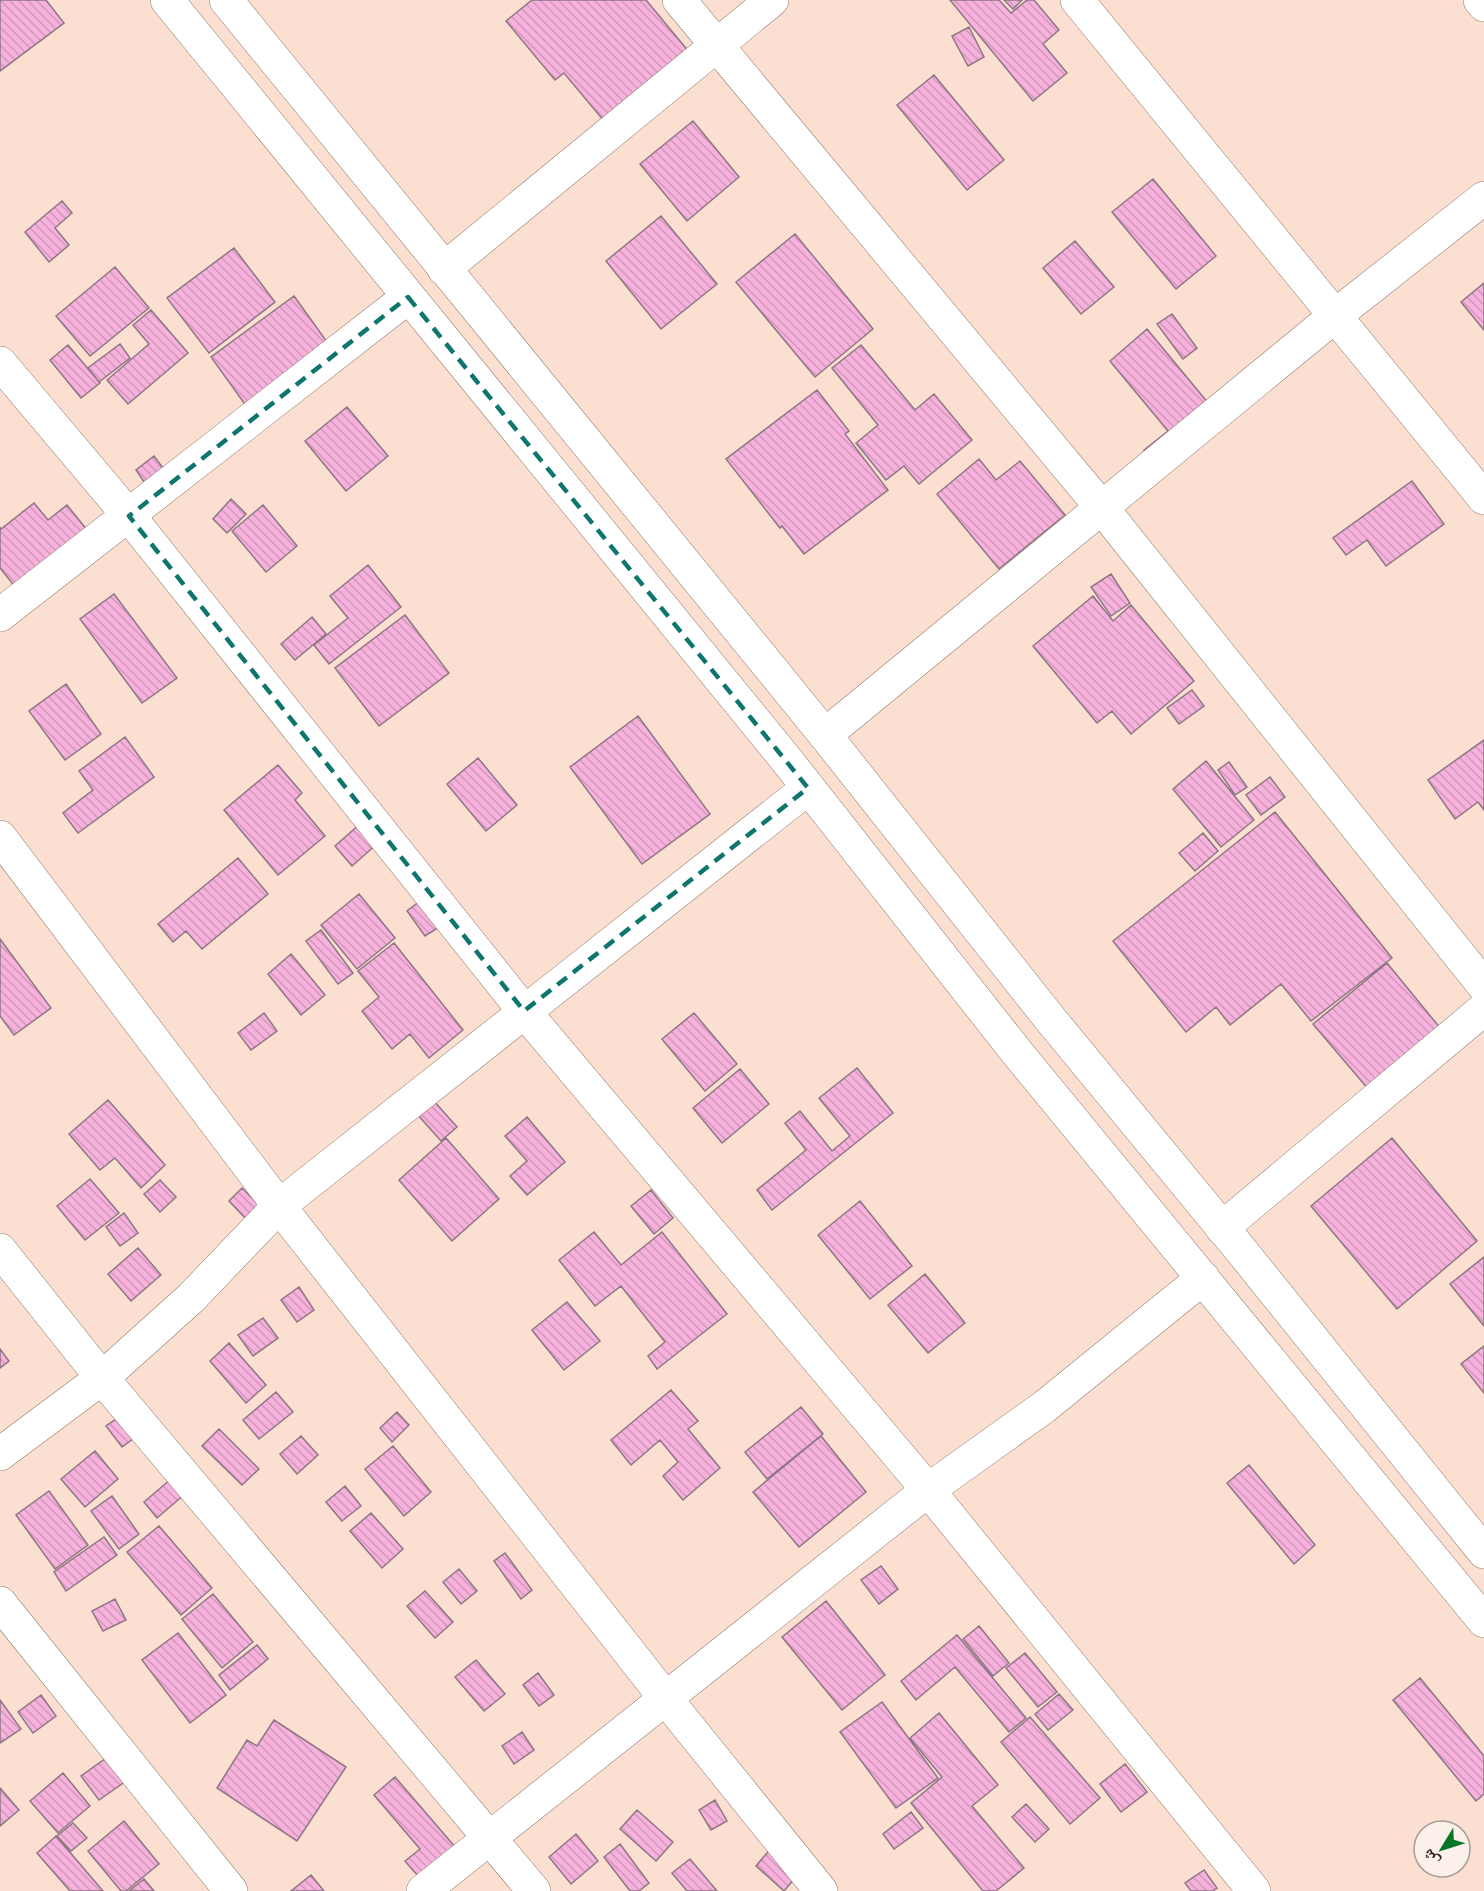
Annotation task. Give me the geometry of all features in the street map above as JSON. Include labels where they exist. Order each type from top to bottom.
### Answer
[{"type":"street","points":[[166,0],[808,788],[1015,1050],[1484,1621]]},
{"type":"street","points":[[226,0],[825,735],[1051,1020],[1484,1552]]},
{"type":"street","points":[[679,0],[1102,508],[1484,986]]},
{"type":"street","points":[[444,269],[772,0]]},
{"type":"street","points":[[1077,0],[1484,498]]},
{"type":"street","points":[[1480,0],[1484,5]]},
{"type":"street","points":[[825,735],[1336,315],[1484,198]]},
{"type":"street","points":[[0,615],[408,297]]},
{"type":"street","points":[[0,363],[129,516],[524,1011],[928,1490],[1254,1891]]},
{"type":"street","points":[[0,1454],[102,1378],[191,1298],[279,1206],[808,788]]},
{"type":"street","points":[[0,837],[279,1206],[666,1699],[821,1891]]},
{"type":"street","points":[[1222,1228],[1484,1010]]},
{"type":"street","points":[[0,1250],[102,1378],[534,1891]]},
{"type":"street","points":[[423,1891],[928,1490],[1044,1407],[1203,1278]]},
{"type":"street","points":[[0,1603],[231,1891]]},
{"type":"highlighted area","points":[[408,297],[808,788],[524,1011],[129,516]]},
{"type":"building","points":[[0,0],[46,0],[64,23],[0,71]]},
{"type":"building","points":[[532,0],[646,0],[694,58],[609,127],[564,73],[555,80],[506,21]]},
{"type":"building","points":[[950,0],[999,0],[1011,13],[1027,0],[1034,0],[1059,30],[1043,44],[1067,73],[1033,101]]},
{"type":"building","points":[[1004,0],[1022,0],[1013,9]]},
{"type":"building","points":[[969,27],[984,57],[968,66],[952,36]]},
{"type":"building","points":[[934,75],[1004,160],[967,190],[897,105]]},
{"type":"building","points":[[693,121],[739,177],[687,221],[640,164]]},
{"type":"building","points":[[1153,179],[1216,256],[1176,289],[1112,212]]},
{"type":"building","points":[[62,201],[72,213],[55,228],[69,245],[49,262],[25,232]]},
{"type":"building","points":[[661,216],[717,284],[661,329],[606,261]]},
{"type":"building","points":[[795,234],[873,329],[815,377],[736,282]]},
{"type":"building","points":[[1075,241],[1114,287],[1081,314],[1043,268]]},
{"type":"building","points":[[234,248],[275,302],[209,353],[167,298]]},
{"type":"building","points":[[115,267],[149,308],[90,356],[56,316]]},
{"type":"building","points":[[1484,283],[1484,330],[1461,302]]},
{"type":"building","points":[[294,296],[332,349],[249,410],[211,357]]},
{"type":"building","points":[[151,310],[188,353],[128,404],[107,380],[149,344],[133,325]]},
{"type":"building","points":[[1172,314],[1197,348],[1183,359],[1157,324]]},
{"type":"building","points":[[1147,329],[1218,415],[1157,466],[1144,450],[1168,431],[1110,361]]},
{"type":"building","points":[[120,344],[130,358],[99,382],[88,368]]},
{"type":"building","points":[[68,345],[100,383],[81,398],[50,360]]},
{"type":"building","points":[[861,345],[915,410],[934,394],[972,440],[919,484],[904,466],[886,480],[856,443],[878,425],[832,368]]},
{"type":"building","points":[[817,390],[849,431],[845,434],[888,490],[804,554],[782,526],[780,528],[726,459]]},
{"type":"building","points":[[347,407],[388,456],[346,491],[305,441]]},
{"type":"building","points":[[154,456],[172,480],[152,494],[136,470]]},
{"type":"building","points":[[979,459],[996,480],[1020,461],[1065,515],[999,569],[937,494]]},
{"type":"building","points":[[1412,481],[1444,524],[1386,566],[1367,540],[1346,555],[1333,538]]},
{"type":"building","points":[[231,499],[246,514],[227,533],[213,519]]},
{"type":"building","points":[[34,503],[48,520],[67,505],[91,535],[20,593],[0,568],[0,527],[1,529]]},
{"type":"building","points":[[263,505],[297,546],[266,572],[232,531]]},
{"type":"building","points":[[368,565],[401,607],[329,664],[314,645],[348,618],[330,596]]},
{"type":"building","points":[[1111,574],[1130,603],[1111,616],[1091,587]]},
{"type":"building","points":[[114,594],[177,678],[142,703],[80,619]]},
{"type":"building","points":[[1093,596],[1113,621],[1131,605],[1194,681],[1131,734],[1112,711],[1097,723],[1033,646]]},
{"type":"building","points":[[405,615],[449,673],[379,726],[335,668]]},
{"type":"building","points":[[312,617],[326,634],[295,660],[281,644]]},
{"type":"building","points":[[66,684],[101,734],[65,760],[29,711]]},
{"type":"building","points":[[1192,690],[1204,706],[1179,724],[1167,708]]},
{"type":"building","points":[[638,716],[710,814],[642,864],[570,767]]},
{"type":"building","points":[[125,737],[154,777],[78,833],[63,813],[93,790],[79,771]]},
{"type":"building","points":[[1484,740],[1484,810],[1478,802],[1455,819],[1428,780]]},
{"type":"building","points":[[478,758],[517,805],[486,831],[447,784]]},
{"type":"building","points":[[1206,761],[1254,820],[1221,847],[1173,789]]},
{"type":"building","points":[[1229,762],[1247,787],[1235,795],[1218,770]]},
{"type":"building","points":[[278,765],[302,793],[295,800],[325,836],[278,875],[224,810]]},
{"type":"building","points":[[1270,777],[1285,797],[1261,815],[1246,795]]},
{"type":"building","points":[[1275,812],[1392,958],[1311,1021],[1281,984],[1230,1025],[1216,1007],[1186,1032],[1113,941]]},
{"type":"building","points":[[361,823],[378,843],[352,866],[335,846]]},
{"type":"building","points":[[1203,833],[1218,851],[1195,871],[1179,853]]},
{"type":"building","points":[[238,858],[268,894],[202,949],[186,931],[173,942],[158,924]]},
{"type":"building","points":[[359,894],[395,938],[357,969],[321,925]]},
{"type":"building","points":[[420,901],[439,927],[425,936],[407,911]]},
{"type":"building","points":[[321,930],[353,973],[338,984],[306,941]]},
{"type":"building","points":[[0,939],[51,1008],[14,1035],[0,1016]]},
{"type":"building","points":[[394,943],[463,1030],[429,1058],[410,1034],[392,1049],[362,1011],[379,997],[358,971]]},
{"type":"building","points":[[291,954],[325,995],[301,1015],[268,974]]},
{"type":"building","points":[[1387,963],[1441,1029],[1369,1090],[1313,1024]]},
{"type":"building","points":[[264,1013],[277,1031],[251,1050],[238,1033]]},
{"type":"building","points":[[694,1013],[737,1064],[705,1091],[662,1039]]},
{"type":"building","points":[[857,1068],[893,1113],[772,1210],[757,1190],[806,1150],[785,1123],[800,1111],[832,1151],[850,1136],[819,1098]]},
{"type":"building","points":[[740,1069],[769,1104],[722,1143],[693,1108]]},
{"type":"building","points":[[108,1100],[165,1165],[141,1188],[115,1158],[100,1170],[69,1134]]},
{"type":"building","points":[[433,1100],[457,1127],[441,1141],[417,1114]]},
{"type":"building","points":[[527,1117],[565,1162],[527,1195],[510,1176],[527,1161],[505,1136]]},
{"type":"building","points":[[446,1138],[499,1199],[452,1241],[399,1180]]},
{"type":"building","points":[[1392,1138],[1477,1241],[1397,1309],[1311,1206]]},
{"type":"building","points":[[90,1179],[119,1213],[85,1240],[57,1206]]},
{"type":"building","points":[[160,1180],[176,1197],[160,1212],[144,1194]]},
{"type":"building","points":[[242,1188],[262,1208],[248,1221],[229,1201]]},
{"type":"building","points":[[651,1190],[673,1218],[654,1234],[631,1206]]},
{"type":"building","points":[[860,1201],[912,1266],[870,1299],[818,1235]]},
{"type":"building","points":[[124,1213],[138,1233],[120,1246],[106,1227]]},
{"type":"building","points":[[594,1232],[621,1265],[662,1232],[727,1314],[657,1369],[648,1356],[665,1342],[621,1286],[595,1306],[559,1260]]},
{"type":"building","points":[[138,1248],[161,1275],[131,1301],[108,1274]]},
{"type":"building","points":[[1484,1257],[1484,1326],[1450,1284]]},
{"type":"building","points":[[925,1274],[965,1323],[928,1353],[888,1305]]},
{"type":"building","points":[[299,1287],[314,1310],[297,1322],[281,1300]]},
{"type":"building","points":[[567,1302],[600,1341],[564,1370],[532,1330]]},
{"type":"building","points":[[263,1318],[278,1338],[253,1356],[238,1335]]},
{"type":"building","points":[[229,1343],[266,1385],[246,1403],[210,1361]]},
{"type":"building","points":[[1484,1346],[1484,1393],[1461,1364]]},
{"type":"building","points":[[0,1349],[9,1361],[0,1368]]},
{"type":"building","points":[[671,1390],[698,1421],[688,1429],[720,1468],[683,1500],[663,1476],[678,1462],[660,1440],[631,1465],[611,1440]]},
{"type":"building","points":[[276,1392],[293,1412],[259,1439],[243,1420]]},
{"type":"building","points":[[801,1407],[823,1434],[767,1479],[745,1452]]},
{"type":"building","points":[[397,1412],[409,1425],[392,1442],[380,1428]]},
{"type":"building","points":[[119,1417],[134,1438],[122,1447],[106,1426]]},
{"type":"building","points":[[219,1429],[259,1469],[242,1485],[202,1446]]},
{"type":"building","points":[[301,1436],[318,1455],[297,1474],[280,1454]]},
{"type":"building","points":[[821,1436],[866,1492],[799,1547],[753,1492]]},
{"type":"building","points":[[393,1446],[431,1492],[404,1516],[365,1469]]},
{"type":"building","points":[[95,1451],[118,1479],[85,1507],[61,1479]]},
{"type":"building","points":[[1249,1465],[1315,1545],[1294,1564],[1227,1483]]},
{"type":"building","points":[[172,1478],[185,1494],[157,1518],[144,1502]]},
{"type":"building","points":[[345,1486],[361,1506],[342,1521],[326,1502]]},
{"type":"building","points":[[49,1491],[88,1545],[55,1569],[16,1515]]},
{"type":"building","points":[[112,1496],[139,1534],[119,1549],[91,1511]]},
{"type":"building","points":[[371,1513],[403,1549],[382,1568],[350,1531]]},
{"type":"building","points":[[159,1526],[212,1588],[181,1615],[127,1552]]},
{"type":"building","points":[[104,1537],[117,1555],[66,1591],[54,1572]]},
{"type":"building","points":[[505,1553],[532,1590],[521,1599],[494,1561]]},
{"type":"building","points":[[881,1566],[898,1589],[879,1604],[861,1580]]},
{"type":"building","points":[[459,1569],[477,1591],[461,1604],[443,1582]]},
{"type":"building","points":[[425,1591],[453,1622],[435,1638],[407,1606]]},
{"type":"building","points":[[213,1594],[253,1642],[222,1668],[182,1619]]},
{"type":"building","points":[[115,1599],[126,1620],[103,1631],[92,1611]]},
{"type":"building","points":[[826,1601],[885,1675],[842,1710],[782,1637]]},
{"type":"building","points":[[979,1626],[1009,1663],[993,1676],[963,1639]]},
{"type":"building","points":[[178,1633],[226,1695],[190,1723],[142,1660]]},
{"type":"building","points":[[957,1635],[1026,1718],[1009,1732],[955,1667],[916,1700],[901,1681]]},
{"type":"building","points":[[257,1645],[268,1659],[230,1690],[219,1675]]},
{"type":"building","points":[[1025,1653],[1057,1692],[1038,1707],[1006,1668]]},
{"type":"building","points":[[476,1660],[505,1694],[484,1711],[455,1677]]},
{"type":"building","points":[[538,1673],[554,1695],[539,1706],[523,1685]]},
{"type":"building","points":[[1420,1678],[1484,1756],[1484,1794],[1476,1801],[1393,1700]]},
{"type":"building","points":[[1059,1694],[1073,1710],[1048,1730],[1035,1714]]},
{"type":"building","points":[[41,1695],[56,1716],[33,1733],[18,1712]]},
{"type":"building","points":[[0,1700],[21,1729],[0,1743]]},
{"type":"building","points":[[882,1702],[938,1778],[896,1808],[840,1732]]},
{"type":"building","points":[[939,1713],[998,1785],[972,1806],[1024,1868],[996,1891],[983,1891],[911,1803],[942,1777],[910,1738]]},
{"type":"building","points":[[1030,1717],[1100,1798],[1070,1824],[1001,1742]]},
{"type":"building","points":[[274,1720],[346,1767],[297,1841],[217,1788],[247,1740],[257,1746]]},
{"type":"building","points":[[522,1732],[534,1750],[514,1764],[502,1746]]},
{"type":"building","points":[[109,1756],[126,1781],[99,1800],[81,1776]]},
{"type":"building","points":[[1125,1764],[1147,1792],[1121,1812],[1100,1784]]},
{"type":"building","points":[[63,1773],[90,1806],[58,1833],[30,1801]]},
{"type":"building","points":[[395,1777],[462,1855],[426,1885],[405,1861],[420,1849],[374,1795]]},
{"type":"building","points":[[0,1788],[19,1810],[0,1826]]},
{"type":"building","points":[[715,1800],[727,1821],[711,1830],[699,1810]]},
{"type":"building","points":[[1026,1804],[1049,1829],[1035,1842],[1012,1817]]},
{"type":"building","points":[[637,1810],[673,1842],[656,1861],[620,1829]]},
{"type":"building","points":[[911,1812],[923,1828],[894,1849],[883,1834]]},
{"type":"building","points":[[124,1821],[159,1864],[126,1891],[121,1891],[88,1851]]},
{"type":"building","points":[[73,1823],[87,1838],[71,1851],[57,1836]]},
{"type":"building","points":[[576,1834],[598,1861],[571,1884],[549,1857]]},
{"type":"building","points":[[782,1835],[810,1860],[784,1891],[756,1866]]},
{"type":"building","points":[[56,1836],[103,1891],[70,1891],[37,1853]]},
{"type":"building","points":[[620,1844],[649,1883],[639,1891],[630,1891],[604,1857]]},
{"type":"building","points":[[690,1859],[717,1891],[687,1891],[672,1873]]},
{"type":"building","points":[[1204,1870],[1217,1888],[1213,1891],[1191,1891],[1185,1883]]},
{"type":"building","points":[[311,1875],[324,1891],[291,1891]]},
{"type":"building","points":[[144,1879],[154,1891],[129,1891]]}]
